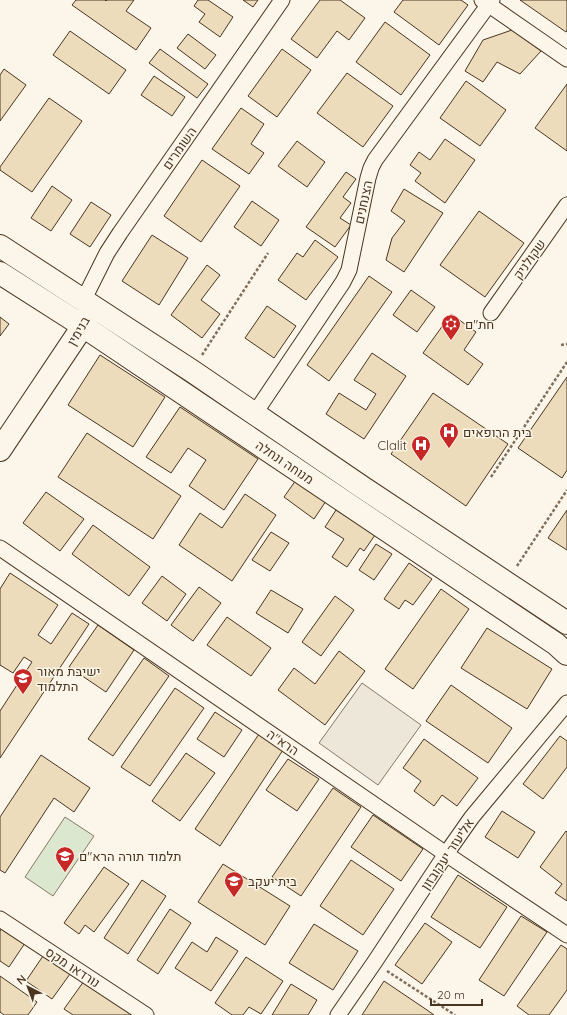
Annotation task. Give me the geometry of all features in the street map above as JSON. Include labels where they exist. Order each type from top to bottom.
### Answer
[{"type":"street","name":"השומרים","points":[[84,299],[107,253],[120,233],[282,0]]},
{"type":"street","points":[[488,1],[567,59]]},
{"type":"street","name":"הצנחנים","points":[[254,413],[343,282],[350,264],[368,178],[375,160],[488,1]]},
{"type":"street","name":"שקולניק","points":[[491,313],[567,205]]},
{"type":"street","name":"מנוחה ונחלה","points":[[0,246],[84,299],[375,496],[567,623]]},
{"type":"street","name":"מנוחה ונחלה","points":[[0,273],[77,322],[543,635],[567,654]]},
{"type":"street","name":"בנימין","points":[[0,450],[77,322],[84,299]]},
{"type":"street","name":"בנימין","points":[[0,430],[77,322]]},
{"type":"street","name":"הרא\"ה","points":[[0,548],[446,854],[567,935]]},
{"type":"street","name":"אליעזר יעקובזון","points":[[338,1015],[446,854],[486,799],[567,703]]},
{"type":"street","name":"נורדאו מקס","points":[[0,919],[146,1015]]},
{"type":"path","points":[[192,371],[268,252]]},
{"type":"path","points":[[561,345],[567,344]]},
{"type":"path","points":[[491,477],[567,362]]},
{"type":"path","points":[[506,582],[567,490]]},
{"type":"path","points":[[374,963],[454,1015]]},
{"type":"green space","points":[[65,817],[94,836],[53,896],[25,877]]},
{"type":"shaded area","points":[[362,683],[421,725],[378,785],[319,743]]},
{"type":"building","points":[[76,0],[134,0],[126,11],[151,28],[136,50],[72,5]]},
{"type":"building","points":[[198,0],[208,0],[233,17],[220,37],[199,22],[205,14],[194,6]]},
{"type":"building","points":[[243,0],[258,0],[253,7]]},
{"type":"building","points":[[320,0],[340,0],[365,18],[349,40],[337,31],[317,58],[291,39]]},
{"type":"building","points":[[403,0],[461,0],[468,5],[439,45],[394,12]]},
{"type":"building","points":[[520,0],[567,0],[566,32]]},
{"type":"building","points":[[385,22],[430,55],[401,95],[356,62]]},
{"type":"building","points":[[512,30],[541,51],[520,74],[497,62],[483,82],[465,71],[483,40]]},
{"type":"building","points":[[70,31],[126,70],[109,94],[53,55]]},
{"type":"building","points":[[188,34],[216,55],[205,69],[177,48]]},
{"type":"building","points":[[160,49],[208,84],[197,98],[149,63]]},
{"type":"building","points":[[282,49],[311,70],[277,117],[248,96]]},
{"type":"building","points":[[4,69],[26,85],[0,121],[0,75]]},
{"type":"building","points":[[347,73],[393,106],[363,147],[317,113]]},
{"type":"building","points":[[154,76],[185,97],[172,116],[141,95]]},
{"type":"building","points":[[466,81],[506,110],[480,146],[440,118]]},
{"type":"building","points":[[567,84],[567,151],[535,128]]},
{"type":"building","points":[[49,98],[82,121],[32,192],[0,170],[0,167]]},
{"type":"building","points":[[241,108],[264,124],[251,144],[264,153],[249,174],[212,149]]},
{"type":"building","points":[[445,139],[475,160],[445,203],[415,181],[421,173],[410,165],[419,152],[430,160]]},
{"type":"building","points":[[297,141],[325,162],[307,187],[278,166]]},
{"type":"building","points":[[202,160],[240,186],[201,242],[164,216]]},
{"type":"building","points":[[346,172],[356,179],[343,197],[351,203],[340,218],[351,225],[335,247],[306,227]]},
{"type":"building","points":[[52,186],[72,200],[51,231],[31,218]]},
{"type":"building","points":[[404,189],[443,213],[404,272],[386,260],[392,238],[405,221],[391,211]]},
{"type":"building","points":[[252,201],[279,220],[261,246],[234,227]]},
{"type":"building","points":[[91,202],[111,215],[90,247],[70,234]]},
{"type":"building","points":[[479,211],[524,243],[485,297],[440,265]]},
{"type":"building","points":[[152,235],[188,258],[159,305],[122,281]]},
{"type":"building","points":[[315,240],[338,257],[306,300],[278,280],[297,253],[303,257]]},
{"type":"building","points":[[207,265],[220,275],[201,300],[220,314],[202,338],[171,315]]},
{"type":"building","points":[[369,276],[392,292],[329,381],[307,365]]},
{"type":"building","points":[[411,290],[435,307],[417,332],[393,315]]},
{"type":"building","points":[[267,306],[296,326],[274,358],[245,338]]},
{"type":"building","name":"חת\"ם","points":[[451,314],[476,332],[464,350],[483,364],[468,385],[423,353]]},
{"type":"building","points":[[0,317],[9,324],[0,336]]},
{"type":"building","points":[[372,353],[406,376],[364,439],[326,414],[339,393],[366,410],[376,394],[354,380]]},
{"type":"building","points":[[100,355],[165,397],[133,447],[68,405]]},
{"type":"building","points":[[567,377],[567,470],[562,478],[518,448]]},
{"type":"building","name":"בית הרופאים","points":[[433,393],[508,444],[466,506],[391,454]]},
{"type":"building","points":[[180,407],[258,459],[224,510],[189,486],[206,460],[188,448],[171,473],[146,457]]},
{"type":"building","points":[[87,433],[181,496],[153,539],[58,477]]},
{"type":"building","points":[[296,480],[326,501],[314,519],[284,497]]},
{"type":"building","points":[[46,492],[84,519],[60,551],[23,523]]},
{"type":"building","points":[[245,494],[276,515],[232,581],[179,545],[200,513],[222,528]]},
{"type":"building","points":[[336,510],[375,535],[364,551],[360,548],[347,567],[332,557],[344,539],[325,527]]},
{"type":"building","points":[[567,510],[567,550],[548,538]]},
{"type":"building","points":[[93,525],[150,567],[129,596],[72,554]]},
{"type":"building","points":[[271,532],[289,543],[270,571],[252,560]]},
{"type":"building","points":[[376,544],[392,554],[374,580],[359,570]]},
{"type":"building","points":[[409,563],[432,579],[413,605],[405,600],[399,609],[384,599]]},
{"type":"building","name":"ישיבת מאור התלמוד","points":[[10,573],[58,605],[38,635],[51,644],[72,613],[89,624],[0,758],[0,711],[32,662],[24,657],[13,673],[0,665],[0,589]]},
{"type":"building","points":[[162,576],[186,594],[167,621],[142,603]]},
{"type":"building","points":[[199,587],[221,603],[193,641],[171,625]]},
{"type":"building","points":[[441,589],[469,609],[413,689],[385,669]]},
{"type":"building","points":[[271,590],[303,609],[288,633],[256,613]]},
{"type":"building","points":[[335,596],[354,610],[321,656],[302,642]]},
{"type":"building","points":[[227,617],[271,648],[251,676],[207,645]]},
{"type":"building","points":[[98,625],[134,650],[106,692],[69,667]]},
{"type":"building","points":[[487,628],[552,669],[527,709],[461,668]]},
{"type":"building","points":[[339,651],[365,671],[325,725],[278,690],[294,668],[315,684]]},
{"type":"building","points":[[144,658],[169,676],[113,756],[88,739]]},
{"type":"building","points":[[451,685],[512,728],[488,763],[426,721]]},
{"type":"building","points":[[175,688],[204,708],[150,786],[121,767]]},
{"type":"building","points":[[215,712],[242,730],[224,757],[197,739]]},
{"type":"building","points":[[259,734],[283,750],[220,846],[195,829]]},
{"type":"building","points":[[560,736],[567,741],[567,767],[543,799],[523,784]]},
{"type":"building","points":[[424,739],[478,778],[457,806],[442,795],[434,806],[414,791],[421,781],[403,768]]},
{"type":"building","points":[[186,753],[215,773],[180,821],[152,801]]},
{"type":"building","points":[[41,755],[90,788],[74,812],[54,798],[5,873],[0,870],[0,817]]},
{"type":"building","points":[[288,759],[319,779],[297,811],[266,790]]},
{"type":"building","points":[[333,788],[361,807],[301,896],[272,877]]},
{"type":"building","points":[[502,811],[535,832],[518,858],[485,837]]},
{"type":"building","points":[[373,815],[423,849],[401,881],[351,847]]},
{"type":"building","points":[[566,831],[567,901],[555,893],[562,884],[540,867]]},
{"type":"building","points":[[351,860],[394,889],[363,935],[320,906]]},
{"type":"building","points":[[223,864],[290,906],[265,945],[198,902]]},
{"type":"building","points":[[104,867],[129,884],[94,932],[85,925],[79,934],[64,923]]},
{"type":"building","points":[[458,875],[507,907],[480,948],[431,917]]},
{"type":"building","points":[[142,880],[166,896],[128,954],[104,938]]},
{"type":"building","points":[[170,909],[191,923],[158,974],[137,960]]},
{"type":"building","points":[[521,916],[547,932],[504,996],[479,980]]},
{"type":"building","points":[[425,923],[452,942],[422,984],[395,965]]},
{"type":"building","points":[[314,924],[358,951],[333,990],[289,963]]},
{"type":"building","points":[[2,928],[25,943],[9,967],[0,961],[0,931]]},
{"type":"building","points":[[216,937],[238,951],[211,991],[175,968],[192,942],[207,952]]},
{"type":"building","points":[[561,945],[567,949],[567,990],[549,1015],[529,1015],[517,1006]]},
{"type":"building","points":[[43,956],[70,974],[52,999],[26,981]]},
{"type":"building","points":[[246,957],[283,981],[261,1014],[249,1007],[243,1015],[232,1015],[215,1003]]},
{"type":"building","points":[[0,976],[37,1002],[28,1015],[4,1015],[0,1012]]},
{"type":"building","points":[[84,981],[132,1015],[73,1015],[64,1009]]},
{"type":"building","points":[[384,981],[427,1010],[434,1015],[362,1015]]},
{"type":"building","points":[[291,984],[317,1000],[308,1015],[272,1015]]},
{"type":"place","name":"חת\"ם","points":[[451,341]]},
{"type":"place","name":"בית הרופאים","points":[[449,449]]},
{"type":"place","name":"Clalit","points":[[421,462]]},
{"type":"place","name":"ישיבת מאור התלמוד","points":[[23,695]]},
{"type":"place","name":"תלמוד תורה הרא\"ם","points":[[65,873]]},
{"type":"place","name":"בית יעקב","points":[[234,898]]}]
